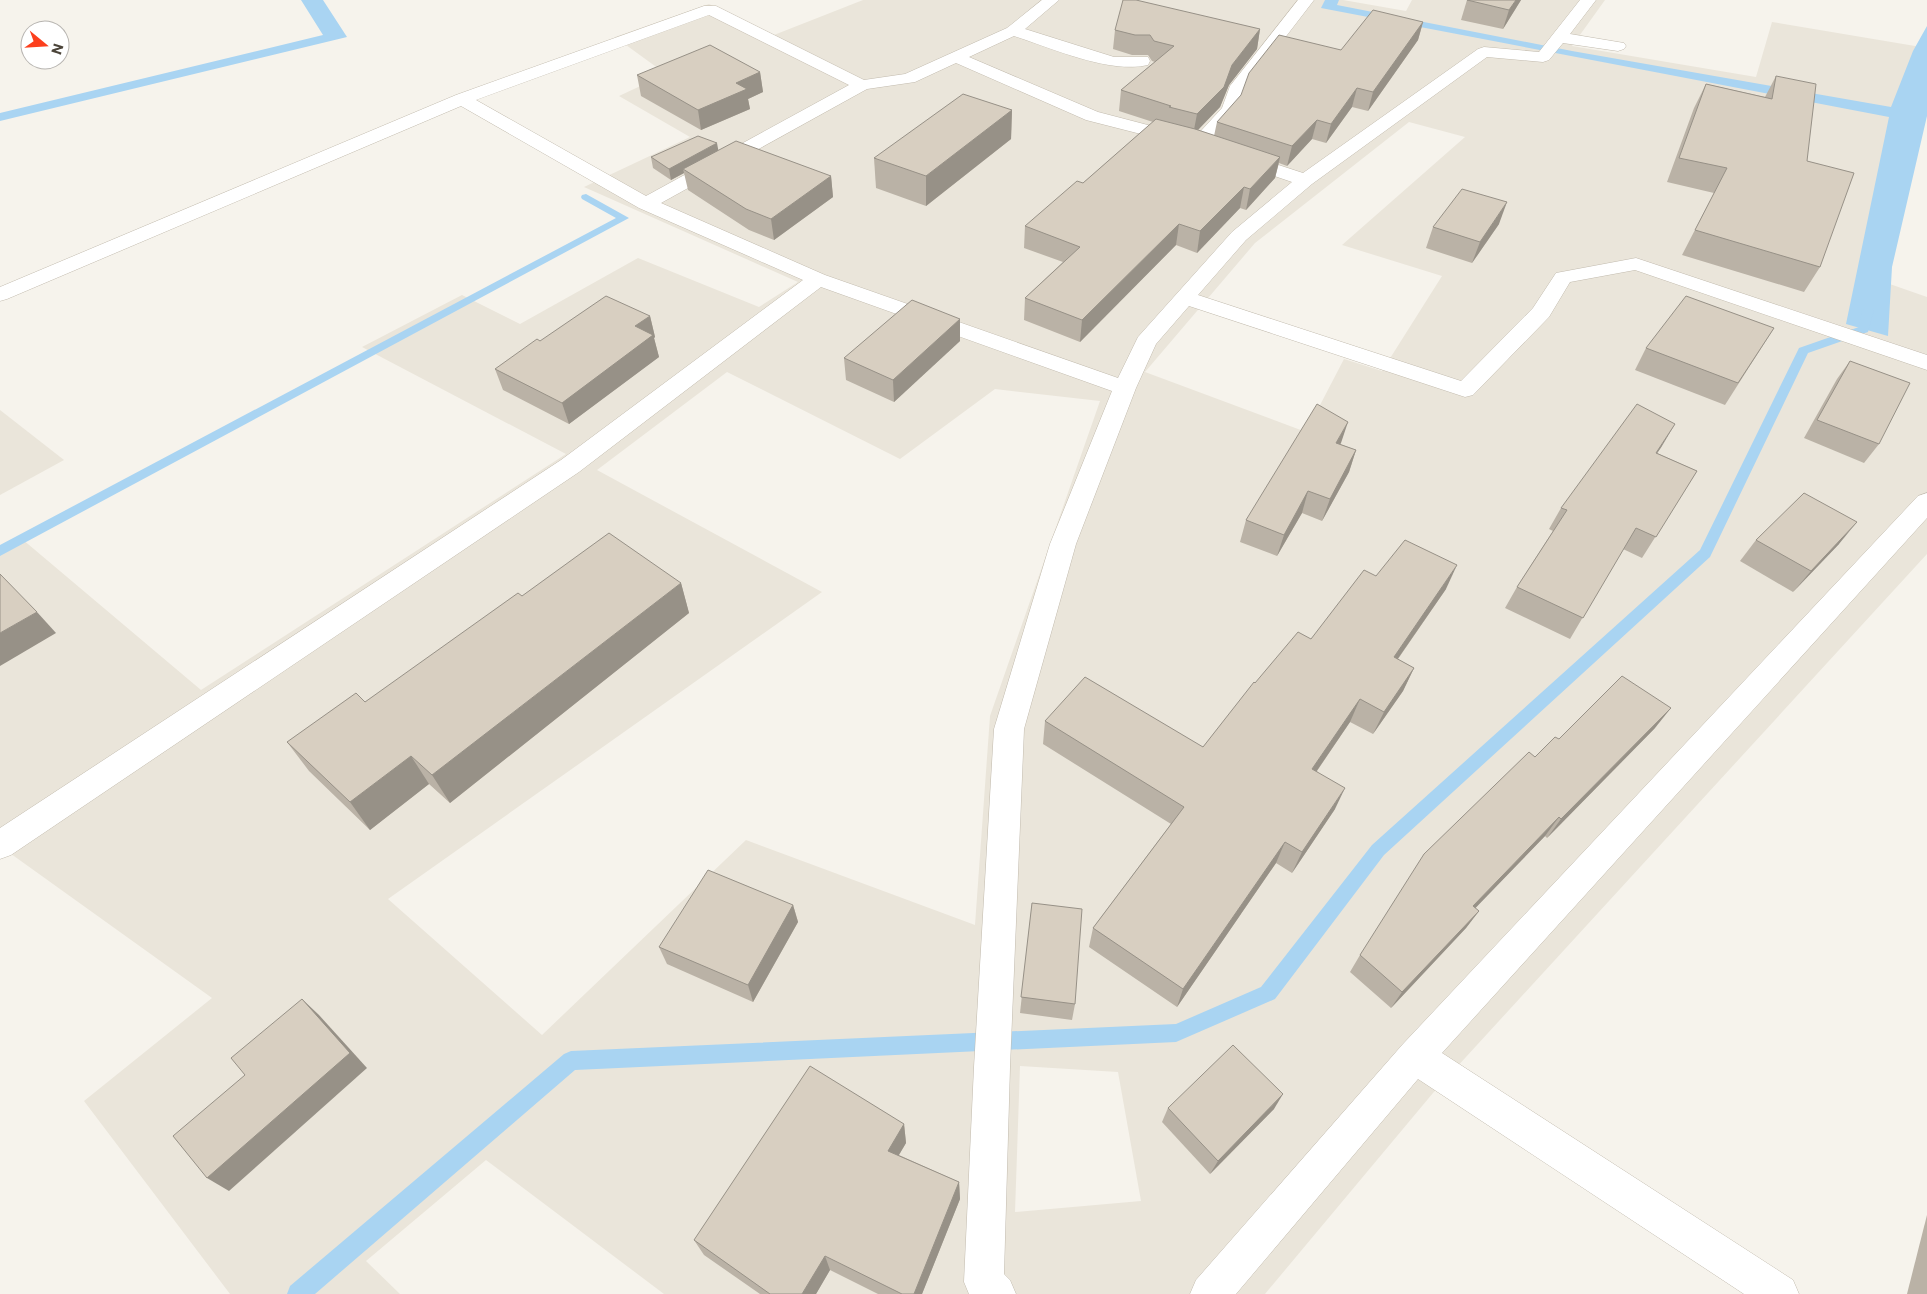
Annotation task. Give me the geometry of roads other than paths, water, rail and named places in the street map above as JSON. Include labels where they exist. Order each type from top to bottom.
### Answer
[{"type":"street","points":[[646,204],[862,85],[909,78],[1013,31],[1051,0]]},
{"type":"street","points":[[1198,144],[1230,109],[1236,90],[1306,0]]},
{"type":"street","points":[[1552,45],[1588,0]]},
{"type":"street","points":[[0,295],[462,99],[710,9],[862,85]]},
{"type":"street","points":[[1013,31],[1113,62],[1142,61]]},
{"type":"street","points":[[996,1294],[984,1282],[994,1012],[1009,729],[1063,544],[1125,388],[1146,342],[1239,236],[1305,180],[1484,52],[1552,45],[1618,46]]},
{"type":"street","points":[[956,57],[1092,116],[1198,144],[1305,180]]},
{"type":"street","points":[[462,99],[646,204],[818,279],[1125,388]]},
{"type":"street","points":[[1186,298],[1465,390],[1541,312],[1563,277],[1636,264],[1927,364]]},
{"type":"street","points":[[0,845],[570,466],[818,279]]},
{"type":"street","points":[[1210,1294],[1415,1056],[1927,502]]},
{"type":"street","points":[[1415,1056],[1779,1294]]},
{"type":"water","points":[[301,0],[323,0],[347,37],[0,121],[0,113],[323,35]]},
{"type":"water","points":[[1325,0],[1339,0],[1337,5],[1572,51],[1891,107],[1913,51],[1927,26],[1927,116],[1892,267],[1888,336],[1846,324],[1889,117],[1321,8]]},
{"type":"waterway","points":[[0,551],[624,218],[586,197]]},
{"type":"waterway","points":[[298,1294],[571,1061],[1176,1033],[1268,993],[1378,850],[1705,553],[1803,351],[1864,329],[1868,310]]}]
